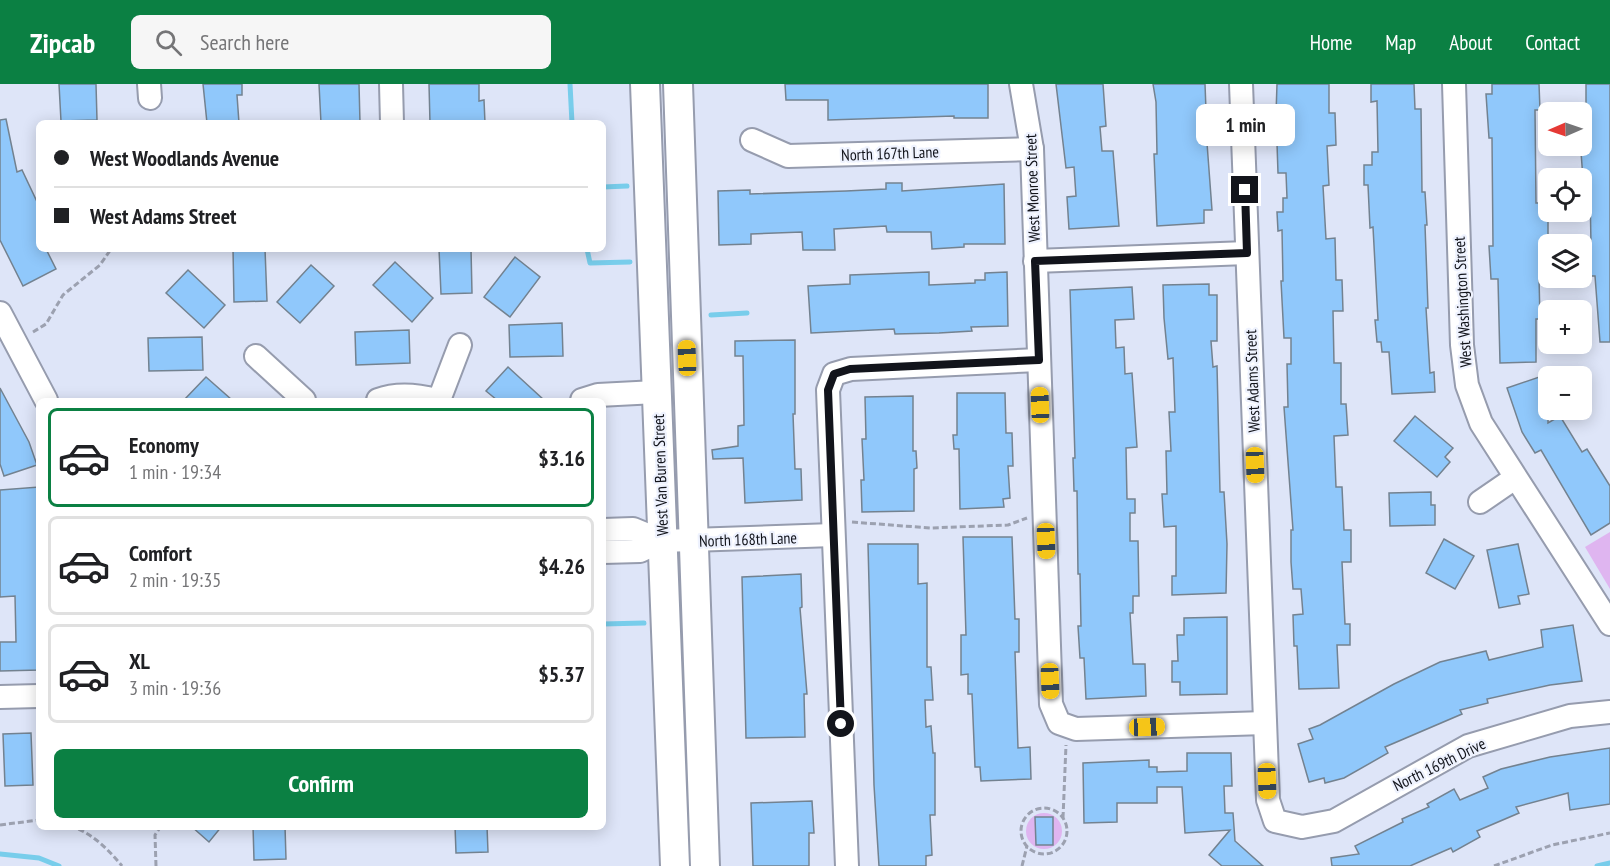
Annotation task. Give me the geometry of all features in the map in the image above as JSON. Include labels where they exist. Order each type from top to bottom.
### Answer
[{"type":"main road","name":"West Van Buren Street","points":[[645,84],[675,866]]},
{"type":"main road","name":"West Van Buren Street","points":[[678,84],[705,866]]},
{"type":"street","points":[[391,84],[392,120]]},
{"type":"street","name":"West Monroe Street","points":[[1021,84],[1032,149],[1051,704],[1064,725]]},
{"type":"street","name":"West Adams Street","points":[[1241,84],[1268,800],[1275,821]]},
{"type":"street","name":"West Washington Street","points":[[1454,84],[1463,361],[1467,385],[1481,423],[1610,624]]},
{"type":"street","name":"North 167th Lane","points":[[752,140],[788,156],[1032,149]]},
{"type":"street","points":[[1035,261],[1247,253]]},
{"type":"street","points":[[0,313],[45,398]]},
{"type":"street","points":[[438,398],[460,345]]},
{"type":"street","points":[[256,356],[302,398]]},
{"type":"street","points":[[847,866],[828,390],[834,374],[850,369],[1039,360]]},
{"type":"street","points":[[587,398],[598,394],[656,392]]},
{"type":"street","points":[[393,398],[416,395],[429,398]]},
{"type":"street","points":[[1480,501],[1515,478]]},
{"type":"street","name":"North 168th Lane","points":[[606,530],[633,529],[662,541],[693,541],[833,529]]},
{"type":"street","name":"North 168th Lane","points":[[606,552],[640,551],[662,541]]},
{"type":"street","points":[[0,697],[36,696]]},
{"type":"street","name":"North 169th Drive","points":[[1275,821],[1302,827],[1334,821],[1468,746],[1570,716],[1610,712]]},
{"type":"street","points":[[1064,725],[1076,729],[1265,723]]},
{"type":"path","points":[[15,341],[46,324],[63,295],[100,265],[109,252]]},
{"type":"path","points":[[833,529],[864,522],[930,528],[1008,525],[1024,519],[1045,518]]},
{"type":"path","points":[[1026,846],[1039,853],[1054,851],[1064,840],[1066,833],[1063,818],[1066,746],[1064,725]]},
{"type":"path","points":[[1022,866],[1026,846],[1021,832],[1025,818],[1030,812],[1037,809],[1052,809],[1063,818]]},
{"type":"path","points":[[0,825],[36,820]]},
{"type":"path","points":[[84,830],[111,853],[122,866]]},
{"type":"path","points":[[156,866],[156,836],[159,830]]},
{"type":"path","points":[[1494,866],[1552,845],[1610,833]]},
{"type":"shaded area","points":[[1610,532],[1610,589],[1585,547]]},
{"type":"shaded area","points":[[1044,813],[1057,818],[1062,831],[1057,844],[1044,849],[1031,844],[1026,831],[1031,818]]},
{"type":"building","points":[[59,84],[96,84],[97,120],[61,120]]},
{"type":"building","points":[[203,84],[242,84],[242,95],[237,95],[239,120],[207,120]]},
{"type":"building","points":[[319,84],[359,84],[360,120],[321,120]]},
{"type":"building","points":[[429,84],[479,84],[479,101],[484,100],[485,120],[430,120]]},
{"type":"building","points":[[785,84],[988,84],[988,118],[954,118],[954,116],[828,120],[828,100],[786,100]]},
{"type":"building","points":[[1056,84],[1103,84],[1106,126],[1100,127],[1102,151],[1113,151],[1119,226],[1069,229],[1067,197],[1076,196],[1074,167],[1066,168]]},
{"type":"building","points":[[1153,84],[1205,84],[1206,110],[1210,110],[1210,143],[1207,143],[1212,210],[1204,210],[1204,223],[1157,226],[1154,154],[1157,154],[1156,102]]},
{"type":"building","points":[[1277,84],[1329,84],[1329,113],[1335,113],[1336,145],[1327,146],[1329,185],[1323,186],[1326,239],[1335,238],[1336,280],[1342,280],[1343,311],[1333,311],[1334,363],[1341,363],[1341,404],[1346,404],[1348,435],[1334,436],[1336,487],[1342,487],[1344,530],[1351,530],[1351,562],[1342,562],[1345,624],[1350,624],[1350,645],[1337,645],[1339,688],[1299,689],[1297,646],[1294,646],[1293,615],[1303,614],[1301,589],[1293,589],[1291,562],[1291,530],[1293,530],[1284,407],[1288,407],[1287,364],[1291,364],[1291,338],[1284,338],[1281,281],[1283,281],[1282,230],[1278,231],[1277,212],[1283,212],[1283,198],[1287,198],[1286,173],[1278,173]]},
{"type":"building","points":[[1371,84],[1414,84],[1415,109],[1421,109],[1422,192],[1425,192],[1427,225],[1425,225],[1428,308],[1426,308],[1430,373],[1434,372],[1435,392],[1392,394],[1389,352],[1382,352],[1381,342],[1377,342],[1373,227],[1370,228],[1368,185],[1364,185],[1364,165],[1372,165],[1372,152],[1378,152],[1377,101],[1371,102]]},
{"type":"building","points":[[1492,84],[1539,84],[1540,102],[1538,110],[1535,110],[1536,203],[1538,203],[1538,222],[1548,222],[1548,234],[1538,234],[1540,300],[1538,319],[1536,319],[1536,362],[1500,363],[1498,279],[1491,279],[1489,246],[1493,246],[1492,138],[1489,138],[1486,94],[1492,94]]},
{"type":"building","points":[[1586,84],[1610,84],[1610,342],[1600,342],[1595,276],[1592,276],[1592,168],[1582,168],[1581,156],[1592,156],[1592,102],[1586,102]]},
{"type":"building","points":[[6,119],[17,172],[22,170],[36,200],[36,252],[48,252],[56,269],[23,286],[0,240],[0,120]]},
{"type":"building","points":[[886,183],[902,183],[902,191],[1004,184],[1005,244],[964,244],[964,247],[932,249],[931,232],[887,232],[886,226],[834,229],[835,250],[803,250],[802,232],[751,234],[751,244],[719,245],[718,191],[750,190],[750,194],[846,191],[886,189]]},
{"type":"building","points":[[233,252],[265,252],[267,301],[234,302]]},
{"type":"building","points":[[439,252],[471,252],[472,293],[441,294]]},
{"type":"building","points":[[515,257],[540,277],[510,317],[484,297]]},
{"type":"building","points":[[395,262],[433,298],[412,322],[373,285]]},
{"type":"building","points":[[311,265],[334,286],[300,323],[277,302]]},
{"type":"building","points":[[188,270],[225,305],[204,328],[166,293]]},
{"type":"building","points":[[929,272],[929,285],[975,283],[975,280],[985,280],[985,273],[1007,272],[1008,326],[971,327],[972,331],[939,333],[895,334],[894,329],[811,333],[808,286],[850,284],[850,275]]},
{"type":"building","points":[[1209,284],[1209,295],[1217,295],[1217,341],[1211,341],[1213,367],[1217,366],[1220,492],[1224,492],[1227,544],[1226,593],[1172,595],[1172,576],[1176,576],[1176,526],[1164,527],[1162,494],[1167,494],[1166,451],[1171,451],[1169,412],[1175,412],[1173,358],[1168,359],[1163,285]]},
{"type":"building","points":[[1132,287],[1134,319],[1115,320],[1116,348],[1124,347],[1125,374],[1132,373],[1137,447],[1126,448],[1127,499],[1135,499],[1135,513],[1130,513],[1130,541],[1138,541],[1139,596],[1133,596],[1133,613],[1130,613],[1133,664],[1145,664],[1146,696],[1086,699],[1084,658],[1080,658],[1078,626],[1081,626],[1080,574],[1078,574],[1077,491],[1074,491],[1070,290]]},
{"type":"building","points":[[562,323],[563,356],[510,357],[509,325]]},
{"type":"building","points":[[409,330],[410,363],[356,365],[355,332]]},
{"type":"building","points":[[202,337],[203,370],[149,371],[148,338]]},
{"type":"building","points":[[795,340],[795,414],[793,414],[795,469],[801,469],[802,500],[745,503],[743,458],[713,459],[712,450],[738,446],[738,426],[744,425],[743,356],[735,356],[735,341]]},
{"type":"building","points":[[508,367],[542,398],[495,398],[486,391]]},
{"type":"building","points":[[206,377],[230,398],[186,398]]},
{"type":"building","points":[[1538,377],[1538,420],[1548,420],[1548,423],[1553,420],[1562,420],[1582,452],[1587,449],[1610,486],[1610,523],[1591,535],[1541,450],[1535,453],[1522,432],[1507,388]]},
{"type":"building","points":[[0,388],[29,442],[36,465],[4,476],[0,464]]},
{"type":"building","points":[[957,393],[1005,393],[1006,433],[1012,433],[1013,466],[1008,466],[1010,498],[1003,499],[1004,507],[960,509],[959,449],[954,449],[953,435],[957,435]]},
{"type":"building","points":[[913,396],[913,451],[916,451],[917,468],[914,469],[914,511],[862,512],[861,480],[864,480],[862,439],[866,439],[865,397]]},
{"type":"building","points":[[1415,416],[1453,448],[1445,457],[1450,462],[1437,477],[1394,441]]},
{"type":"building","points":[[36,487],[36,670],[0,671],[0,642],[16,642],[15,596],[0,597],[0,490]]},
{"type":"building","points":[[1431,492],[1431,505],[1435,505],[1435,525],[1390,526],[1389,493]]},
{"type":"building","points":[[963,537],[1012,537],[1015,619],[1019,619],[1019,652],[1015,652],[1018,748],[1030,747],[1031,779],[981,781],[980,767],[975,767],[972,694],[968,694],[968,674],[961,675],[961,635],[966,635]]},
{"type":"building","points":[[1444,539],[1474,556],[1455,589],[1426,573]]},
{"type":"building","points":[[868,544],[918,544],[918,584],[927,583],[927,667],[931,667],[933,700],[925,700],[926,727],[931,726],[933,753],[935,753],[935,815],[930,815],[932,855],[926,856],[926,866],[879,866],[874,785]]},
{"type":"building","points":[[1518,544],[1529,594],[1518,596],[1520,604],[1499,608],[1487,550]]},
{"type":"building","points":[[801,574],[802,607],[800,608],[807,694],[804,694],[805,737],[746,738],[742,577]]},
{"type":"building","points":[[1227,617],[1227,694],[1180,695],[1180,682],[1172,682],[1172,661],[1178,661],[1177,635],[1184,635],[1184,618]]},
{"type":"building","points":[[1573,625],[1582,681],[1550,685],[1487,699],[1488,703],[1460,710],[1462,714],[1385,747],[1388,753],[1344,778],[1325,783],[1324,778],[1309,782],[1298,744],[1313,739],[1309,729],[1440,662],[1486,651],[1489,660],[1543,647],[1541,630]]},
{"type":"building","points":[[31,733],[33,785],[5,786],[3,734]]},
{"type":"building","points":[[1610,748],[1610,804],[1570,810],[1568,793],[1516,807],[1519,813],[1477,831],[1480,837],[1453,852],[1451,848],[1410,866],[1332,866],[1331,858],[1359,854],[1355,846],[1403,822],[1402,819],[1429,807],[1427,804],[1454,789],[1460,800],[1488,788],[1483,777],[1501,769],[1550,757]]},
{"type":"building","points":[[1187,753],[1231,753],[1232,786],[1224,786],[1225,813],[1233,813],[1235,841],[1263,866],[1222,866],[1209,855],[1230,830],[1185,833],[1182,787],[1157,787],[1157,803],[1117,803],[1117,822],[1084,823],[1083,763],[1149,760],[1149,767],[1157,767],[1157,772],[1187,771]]},
{"type":"building","points":[[812,801],[814,833],[809,833],[809,866],[753,866],[751,803]]},
{"type":"building","points":[[1035,817],[1053,817],[1053,845],[1036,845]]},
{"type":"building","points":[[196,830],[219,830],[209,842]]},
{"type":"building","points":[[253,830],[285,830],[286,859],[254,860]]},
{"type":"building","points":[[455,830],[487,830],[488,852],[456,853]]},
{"type":"waterway","points":[[570,84],[572,120]]},
{"type":"waterway","points":[[606,187],[627,186]]},
{"type":"waterway","points":[[588,252],[590,263],[630,262]]},
{"type":"waterway","points":[[711,315],[747,313]]},
{"type":"waterway","points":[[606,624],[644,623]]},
{"type":"waterway","points":[[0,854],[39,858],[59,866]]},
{"type":"waterway","points":[[1597,866],[1610,863]]},
{"type":"route","points":[[841,724],[828,390],[834,374],[850,369],[1039,360],[1035,261],[1247,253],[1245,190]]}]
